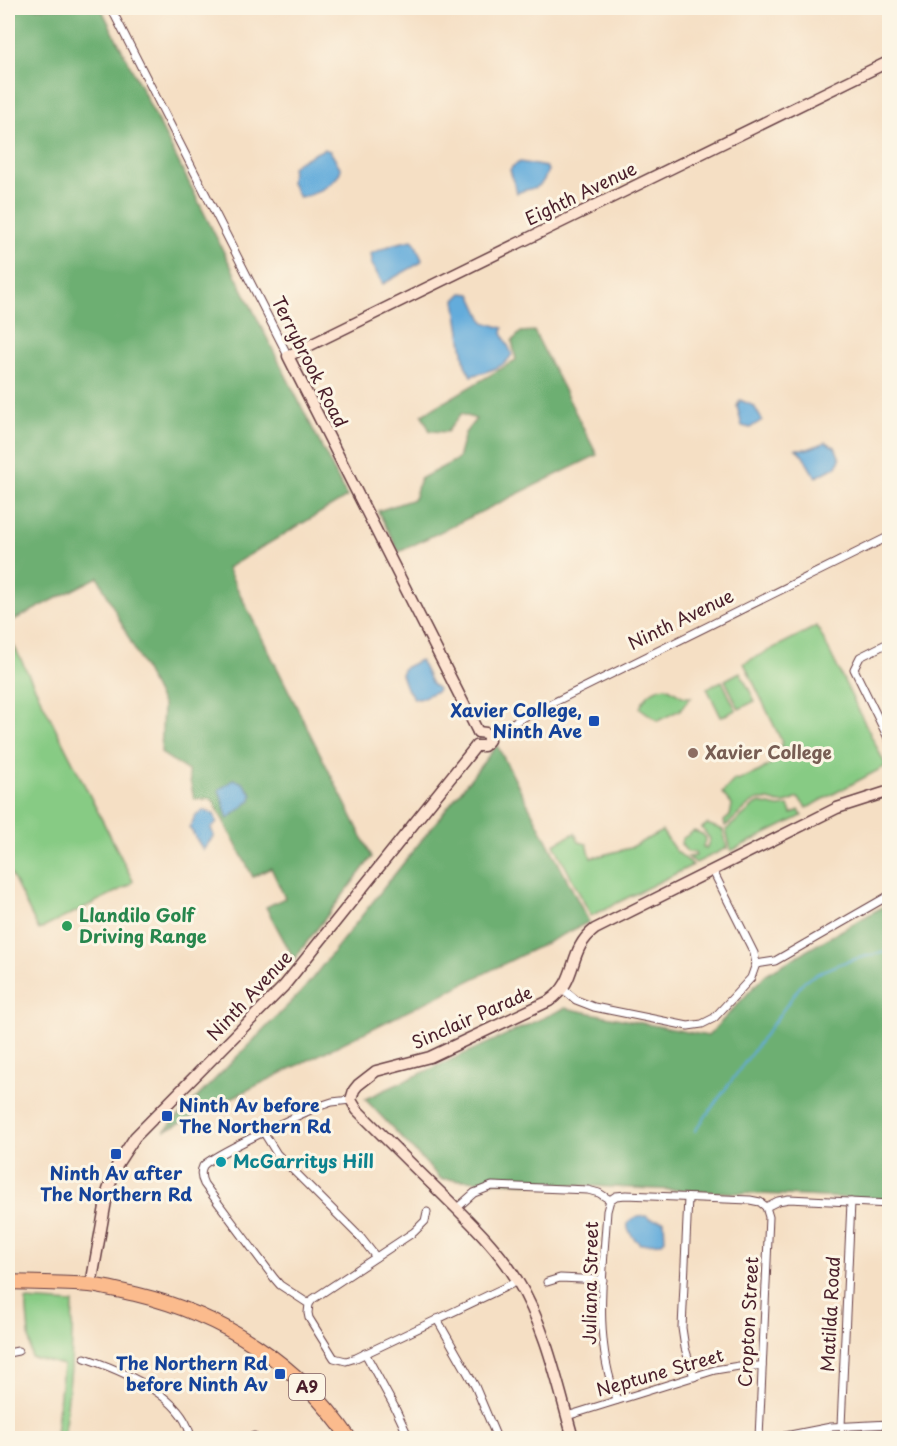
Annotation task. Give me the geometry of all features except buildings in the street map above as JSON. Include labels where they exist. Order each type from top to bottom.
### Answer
[{"type":"highway","name":"A9","points":[[8,1282],[91,1285],[170,1304],[235,1331],[299,1379],[333,1415],[349,1438]]},
{"type":"main road","name":"Eighth Avenue","points":[[288,356],[890,61]]},
{"type":"main road","name":"Terrybrook Road","points":[[288,356],[483,733]]},
{"type":"main road","name":"Ninth Avenue","points":[[91,1285],[108,1190],[118,1163],[135,1137],[284,986],[476,746],[486,745],[489,740],[483,733]]},
{"type":"main road","points":[[563,989],[571,973],[578,947],[588,935],[605,924],[837,808],[890,791]]},
{"type":"main road","name":"Sinclair Parade","points":[[351,1100],[358,1085],[376,1071],[430,1057],[549,1001],[563,989]]},
{"type":"main road","points":[[351,1100],[357,1110],[495,1249],[518,1281],[538,1325],[573,1438]]},
{"type":"street","name":"Terrybrook Road","points":[[111,8],[288,356]]},
{"type":"street","name":"Ninth Avenue","points":[[483,733],[890,536]]},
{"type":"street","points":[[890,642],[860,657],[855,669],[890,742]]},
{"type":"street","points":[[563,989],[581,1002],[594,1007],[688,1026],[708,1021],[720,1012],[751,978],[756,964],[754,953],[713,871]]},
{"type":"street","points":[[756,964],[775,961],[890,895]]},
{"type":"street","points":[[309,1304],[274,1278],[201,1178],[202,1168],[210,1160],[325,1104],[351,1100]]},
{"type":"street","points":[[264,1133],[277,1154],[361,1238],[376,1257]]},
{"type":"street","points":[[456,1209],[474,1193],[492,1186],[588,1190],[599,1193],[610,1200],[621,1195],[750,1200],[760,1202],[766,1207],[789,1199],[890,1204]]},
{"type":"street","points":[[688,1198],[682,1328],[685,1348],[694,1377]]},
{"type":"street","name":"Juliana Street","points":[[610,1200],[607,1211],[602,1336],[607,1368],[617,1400]]},
{"type":"street","name":"Matilda Road","points":[[841,1426],[851,1202]]},
{"type":"street","name":"Cropton Street","points":[[759,1438],[769,1217],[766,1207]]},
{"type":"street","points":[[427,1212],[424,1221],[414,1232],[313,1299],[309,1304],[309,1318],[334,1358],[346,1361],[518,1281]]},
{"type":"street","points":[[547,1282],[560,1278],[603,1280]]},
{"type":"street","points":[[437,1319],[475,1386],[496,1438]]},
{"type":"street","points":[[8,1353],[18,1352]]},
{"type":"street","points":[[365,1353],[409,1438]]},
{"type":"street","points":[[84,1358],[122,1372],[153,1390],[181,1416],[188,1427],[191,1438]]},
{"type":"street","name":"Neptune Street","points":[[567,1416],[728,1367],[762,1366]]},
{"type":"street","points":[[775,1438],[841,1426],[890,1424]]},
{"type":"green space","points":[[8,8],[101,8],[347,497],[227,568],[372,857],[294,959],[266,907],[285,898],[271,868],[253,877],[212,799],[194,799],[188,771],[161,753],[163,706],[98,577],[8,623]]},
{"type":"green space","points":[[534,331],[597,455],[399,552],[378,511],[414,499],[420,479],[458,459],[465,433],[476,419],[461,414],[447,432],[430,431],[422,415],[516,360],[512,341],[521,332]]},
{"type":"green space","points":[[817,626],[886,766],[807,808],[798,798],[784,803],[770,800],[755,801],[725,826],[724,821],[730,816],[732,805],[722,793],[735,779],[737,781],[760,771],[783,756],[781,740],[744,663]]},
{"type":"green space","points":[[8,634],[133,881],[130,885],[39,930],[8,868]]},
{"type":"green space","points":[[740,672],[755,701],[739,709],[725,680]]},
{"type":"green space","points":[[722,681],[736,710],[721,717],[707,688]]},
{"type":"green space","points":[[666,687],[681,696],[691,697],[680,710],[658,721],[640,708],[650,693]]},
{"type":"green space","points":[[497,745],[589,922],[164,1131],[303,990]]},
{"type":"green space","points":[[760,803],[779,807],[788,806],[792,814],[799,810],[802,816],[731,851],[726,830]]},
{"type":"green space","points":[[707,824],[723,830],[727,848],[696,863],[688,857],[696,856],[695,852],[687,852],[681,844],[682,839],[694,831],[702,834],[706,838],[703,847],[706,849],[710,839],[702,828]]},
{"type":"green space","points":[[662,831],[675,850],[693,865],[591,916],[554,844],[575,833],[579,842],[587,844],[591,858],[630,848]]},
{"type":"green space","points":[[889,903],[889,1200],[441,1179],[365,1099],[565,1008],[708,1036],[766,974]]},
{"type":"green space","points":[[26,1300],[73,1303],[71,1368],[64,1436],[56,1434],[63,1365],[31,1357]]},
{"type":"water","points":[[324,149],[330,151],[341,169],[339,174],[324,188],[299,197],[291,183],[292,167]]},
{"type":"water","points":[[520,162],[546,167],[548,170],[539,186],[517,193],[510,170]]},
{"type":"water","points":[[412,240],[422,260],[383,284],[371,263],[370,254],[394,244]]},
{"type":"water","points":[[462,293],[471,294],[484,322],[503,328],[502,333],[512,354],[500,366],[471,376],[465,365],[455,300]]},
{"type":"water","points":[[740,400],[754,406],[762,420],[750,428],[742,426],[737,406]]},
{"type":"water","points":[[826,442],[835,447],[840,459],[837,466],[816,477],[796,449],[808,449]]},
{"type":"water","points":[[420,660],[432,684],[438,689],[419,699],[414,698],[405,686],[401,674],[404,668]]},
{"type":"water","points":[[234,779],[243,783],[252,794],[251,800],[228,819],[219,790]]},
{"type":"water","points":[[204,810],[214,814],[217,823],[211,828],[214,836],[203,850],[190,828],[195,816]]},
{"type":"water","points":[[646,1216],[650,1219],[664,1221],[665,1240],[662,1243],[640,1244],[628,1230],[632,1219]]},
{"type":"waterway","points":[[695,1131],[804,981],[846,962],[890,951]]},
{"type":"place","name":"Xavier College, Ninth Ave","points":[[594,721]]},
{"type":"place","name":"Xavier College","points":[[693,753]]},
{"type":"place","name":"Llandilo Golf Driving Range","points":[[67,926]]},
{"type":"place","name":"Ninth Av before The Northern Rd","points":[[167,1116]]},
{"type":"place","name":"Ninth Av after The Northern Rd","points":[[116,1154]]},
{"type":"place","name":"McGarritys Hill","points":[[221,1162]]},
{"type":"place","name":"The Northern Rd before Ninth Av","points":[[280,1374]]}]
